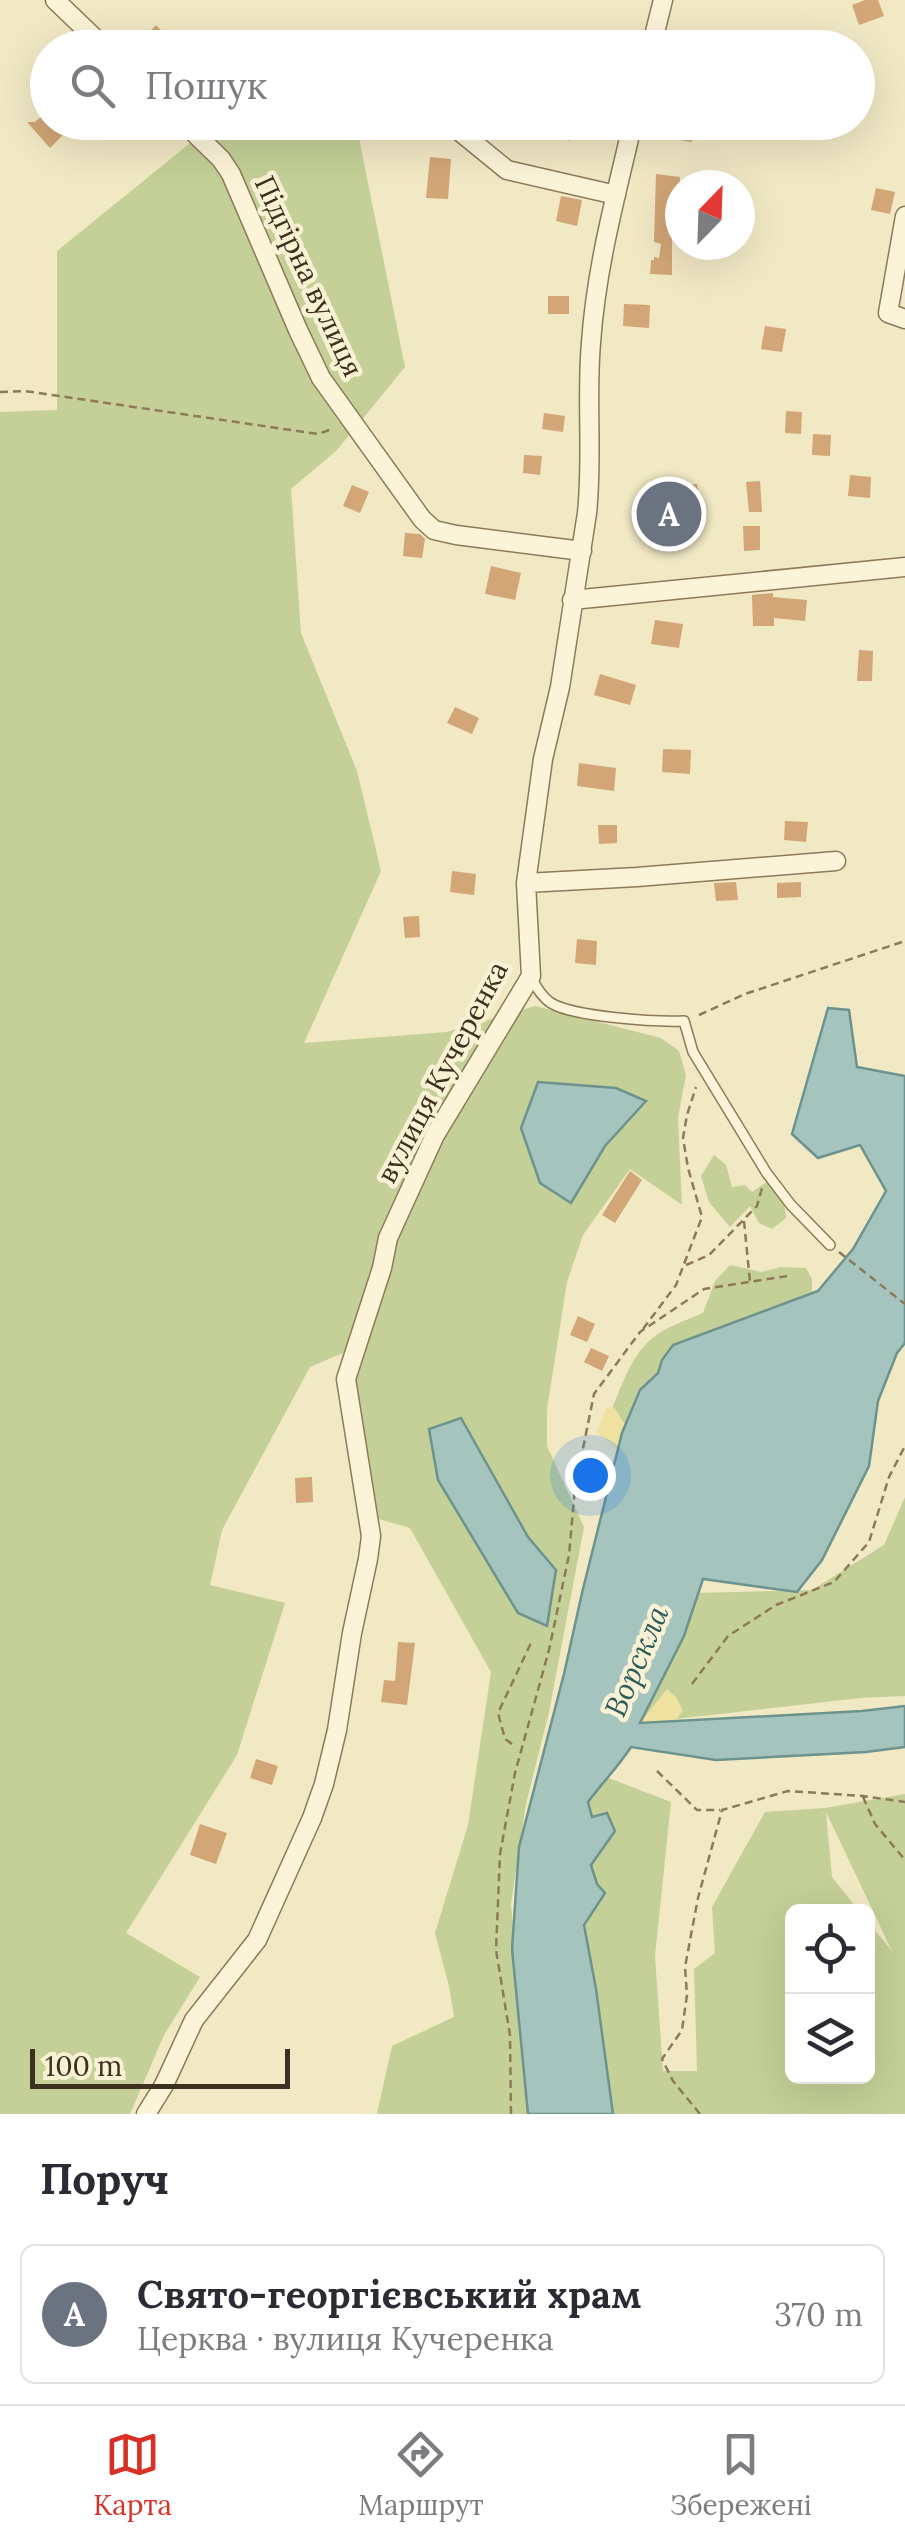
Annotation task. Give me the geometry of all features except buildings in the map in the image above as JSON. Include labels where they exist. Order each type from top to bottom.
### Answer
[{"type":"street","points":[[55,0],[86,30]]},
{"type":"street","points":[[656,30],[662,0]]},
{"type":"street","name":"Підгірна вулиця","points":[[201,140],[231,174],[321,378],[422,519],[434,530],[582,551]]},
{"type":"street","points":[[470,140],[507,170],[616,194]]},
{"type":"street","name":"вулиця Кучеренка","points":[[146,2114],[194,2020],[257,1940],[324,1784],[370,1536],[346,1378],[388,1238],[435,1135],[531,976],[526,882],[582,551],[590,488],[591,340],[603,254],[629,140]]},
{"type":"street","points":[[905,216],[888,314],[905,319]]},
{"type":"street","points":[[572,600],[905,567]]},
{"type":"street","points":[[526,882],[836,861]]},
{"type":"lane","points":[[531,976],[539,992],[553,1004],[590,1014],[653,1022],[684,1021],[692,1052],[766,1172],[830,1245]]},
{"type":"path","points":[[0,392],[25,391],[318,434],[352,422]]},
{"type":"path","points":[[684,1021],[745,994],[905,941]]},
{"type":"path","points":[[510,2114],[510,2034],[496,1950],[500,1854],[515,1773],[569,1555],[574,1488],[594,1394],[676,1286],[702,1216],[683,1138],[701,1066]]},
{"type":"path","points":[[683,1267],[709,1255],[757,1206],[766,1172]]},
{"type":"path","points":[[744,1219],[750,1282]]},
{"type":"path","points":[[830,1245],[905,1304]]},
{"type":"path","points":[[640,1332],[704,1288],[788,1276]]},
{"type":"path","points":[[692,1684],[728,1636],[776,1605],[834,1582],[869,1542],[889,1477],[905,1446]]},
{"type":"path","points":[[512,1744],[504,1739],[498,1713],[531,1642]]},
{"type":"path","points":[[657,1771],[697,1810],[722,1810],[788,1791],[905,1802]]},
{"type":"path","points":[[863,1796],[875,1824],[905,1860]]},
{"type":"path","points":[[700,2114],[673,2082],[662,2060],[682,2030],[688,1995],[685,1968],[698,1898],[722,1810]]},
{"type":"green space","points":[[194,140],[359,140],[405,367],[337,450],[291,489],[301,633],[357,771],[381,871],[304,1043],[447,1032],[535,1006],[661,1038],[679,1051],[686,1075],[678,1118],[682,1205],[630,1169],[583,1235],[567,1282],[547,1409],[547,1446],[584,1527],[549,1712],[526,1804],[511,1904],[528,2114],[377,2114],[392,2046],[454,2017],[435,1933],[468,1825],[491,1672],[410,1528],[379,1519],[360,1410],[345,1352],[310,1367],[222,1530],[210,1585],[285,1603],[237,1755],[126,1933],[200,1977],[164,2035],[130,2114],[0,2114],[0,412],[57,410],[57,251]]},
{"type":"green space","points":[[714,1155],[726,1165],[732,1187],[745,1185],[752,1192],[768,1181],[783,1194],[786,1218],[772,1229],[759,1223],[750,1206],[730,1227],[709,1202],[701,1176]]},
{"type":"green space","points":[[730,1265],[762,1272],[780,1267],[806,1268],[812,1279],[812,1292],[673,1345],[658,1373],[640,1390],[625,1425],[613,1406],[636,1357],[659,1333],[703,1313],[715,1281]]},
{"type":"green space","points":[[905,1497],[905,1696],[640,1723],[698,1593],[812,1590],[884,1545]]},
{"type":"green space","points":[[606,1777],[671,1802],[655,1956],[663,2071],[697,2071],[694,1969],[715,1953],[712,1907],[765,1812],[825,1808],[905,1794],[905,2114],[613,2114],[584,1925],[605,1893],[597,1884],[591,1865],[615,1831],[592,1817],[588,1802]]},
{"type":"sand","points":[[613,1406],[625,1425],[616,1450],[597,1432],[606,1409]]},
{"type":"sand","points":[[667,1689],[683,1711],[674,1722],[640,1723]]},
{"type":"water","name":"Ворскла","points":[[828,1008],[849,1010],[857,1067],[905,1076],[905,1343],[897,1353],[878,1401],[869,1466],[822,1560],[797,1592],[703,1579],[684,1636],[640,1723],[905,1706],[905,1747],[716,1760],[631,1747],[588,1802],[592,1817],[607,1813],[615,1831],[591,1865],[597,1884],[605,1893],[584,1925],[613,2114],[528,2114],[512,1949],[519,1847],[622,1433],[640,1390],[658,1373],[673,1345],[818,1291],[853,1249],[886,1191],[860,1145],[818,1158],[792,1134]]},
{"type":"water","points":[[538,1082],[616,1088],[646,1101],[605,1146],[571,1203],[540,1183],[521,1128]]},
{"type":"water","points":[[461,1418],[528,1537],[556,1570],[547,1626],[518,1613],[438,1480],[429,1429]]},
{"type":"place","name":"Свято-георгієвський храм","points":[[669,514]]}]
